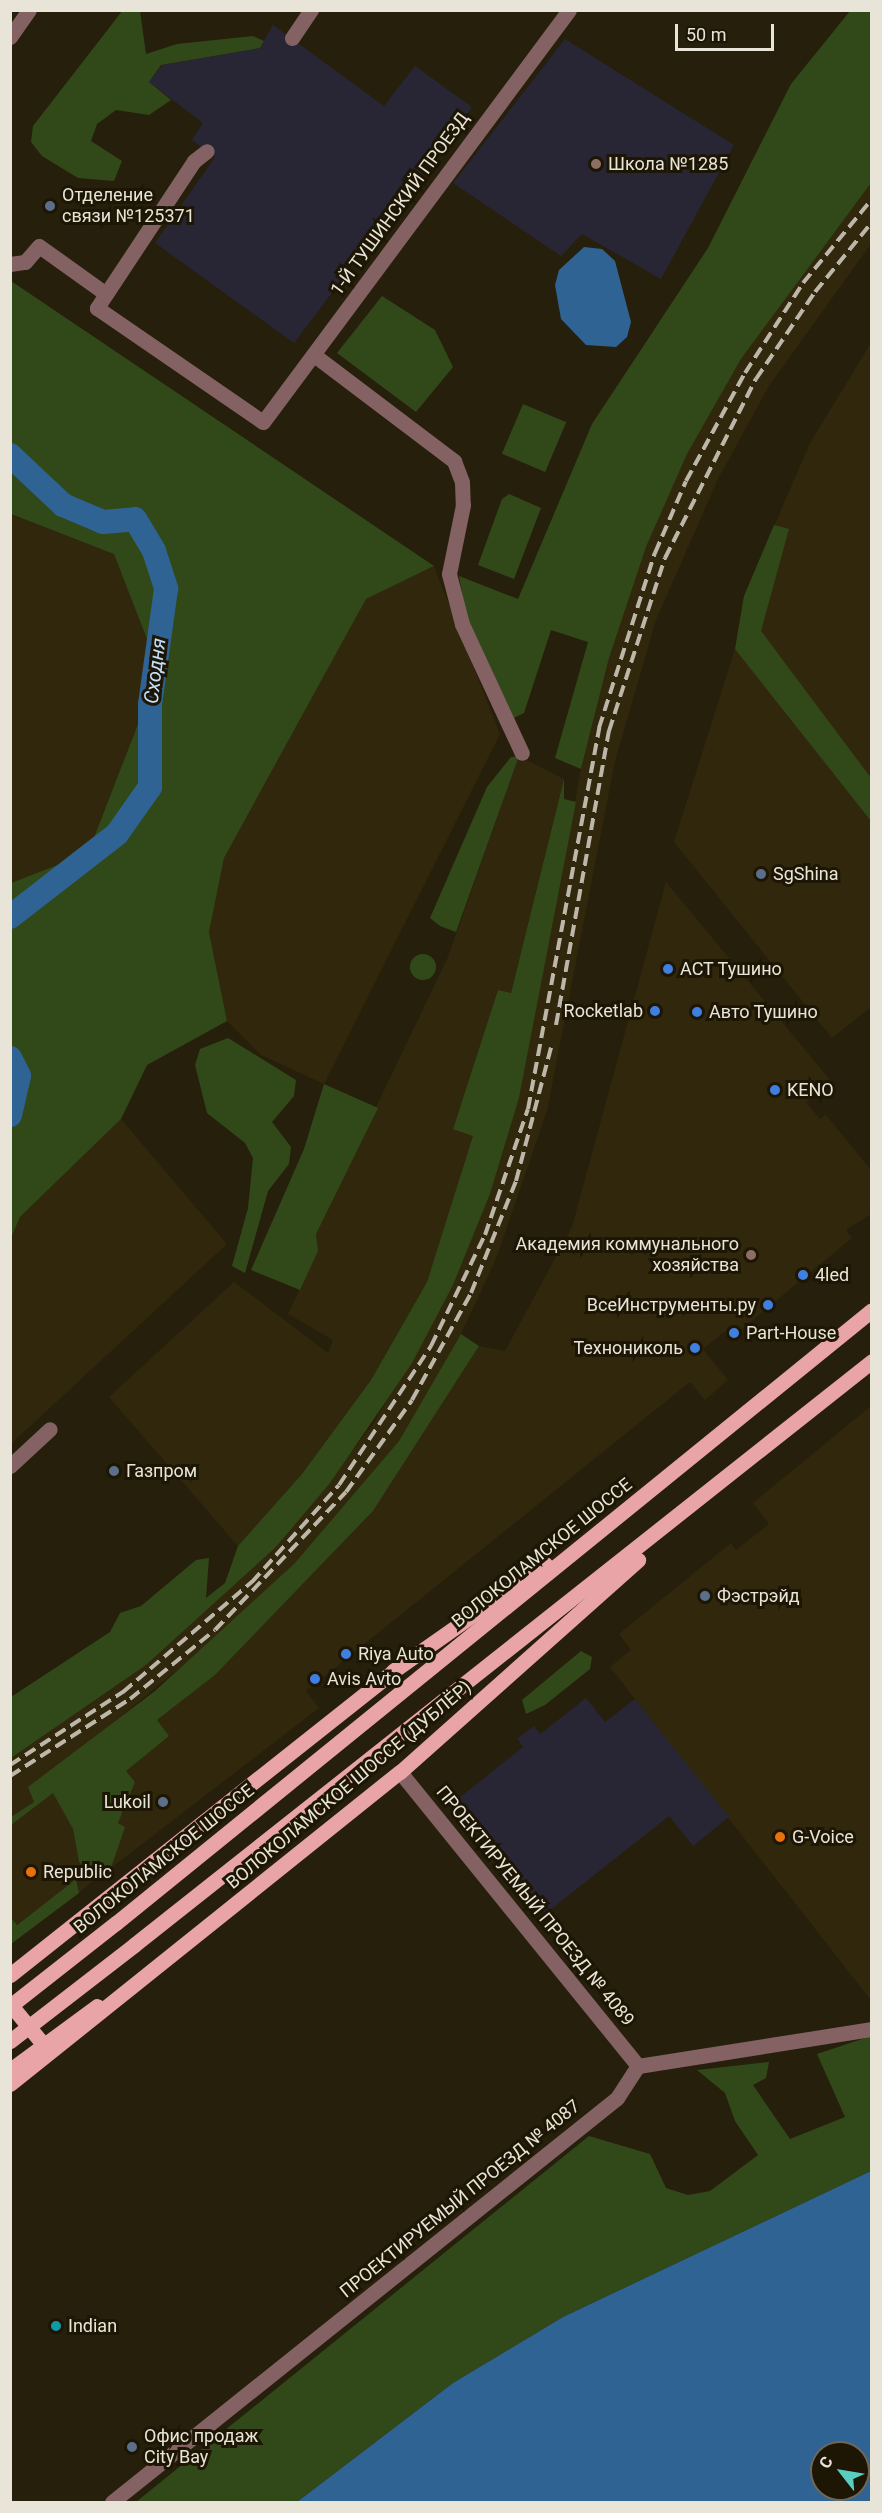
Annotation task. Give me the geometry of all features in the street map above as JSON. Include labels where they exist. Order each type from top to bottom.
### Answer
[{"type":"main road","name":"ВОЛОКОЛАМСКОЕ ШОССЕ","points":[[10,2005],[116,1923],[872,1310]]},
{"type":"main road","points":[[10,2041],[699,1502],[872,1360]]},
{"type":"main road","name":"ВОЛОКОЛАМСКОЕ ШОССЕ (ДУБЛЁР)","points":[[10,2084],[400,1772],[579,1617],[699,1502]]},
{"type":"main road","points":[[10,1975],[393,1671],[616,1518]]},
{"type":"main road","points":[[10,2070],[43,2044],[141,1980]]},
{"type":"main road","points":[[10,2005],[43,2044]]},
{"type":"street","points":[[10,37],[29,10]]},
{"type":"street","points":[[291,38],[311,10]]},
{"type":"street","name":"1-Й ТУШИНСКИЙ ПРОЕЗД","points":[[106,294],[97,308],[263,422],[569,10]]},
{"type":"street","points":[[10,264],[25,262],[39,246],[106,294],[194,161],[207,151]]},
{"type":"street","points":[[314,355],[454,461],[462,482],[463,505],[449,574],[462,624],[522,753]]},
{"type":"street","points":[[10,1466],[50,1429]]},
{"type":"street","name":"ПРОЕКТИРУЕМЫЙ ПРОЕЗД № 4089","points":[[400,1772],[638,2066]]},
{"type":"street","points":[[638,2066],[872,2029]]},
{"type":"street","name":"ПРОЕКТИРУЕМЫЙ ПРОЕЗД № 4087","points":[[112,2502],[617,2098],[638,2066]]},
{"type":"shaded area","points":[[273,25],[384,106],[415,66],[472,107],[294,343],[155,243],[215,157],[192,140],[203,123],[149,82],[162,65],[260,48]]},
{"type":"shaded area","name":"Школа №1285","points":[[565,39],[734,145],[661,279],[582,234],[561,256],[453,183]]},
{"type":"shaded area","points":[[871,183],[871,244],[769,386],[718,479],[656,620],[615,761],[547,1111],[496,1259],[461,1334],[399,1441],[294,1564],[232,1625],[98,1735],[34,1802],[11,1817],[11,1758],[146,1665],[275,1548],[373,1424],[453,1285],[490,1194],[519,1098],[581,769],[609,658],[646,547],[687,454],[741,359]]},
{"type":"shaded area","points":[[871,343],[871,1007],[832,1038],[674,842],[735,649],[744,596],[810,443]]},
{"type":"shaded area","points":[[10,514],[114,553],[159,670],[88,853],[11,883]]},
{"type":"shaded area","points":[[434,566],[500,734],[324,1084],[261,1055],[227,1021],[209,932],[224,858],[366,599]]},
{"type":"shaded area","points":[[519,756],[564,779],[511,993],[498,990],[453,1128],[474,1135],[427,1282],[371,1380],[302,1474],[238,1546],[109,1397],[234,1282],[328,1353],[333,1340],[288,1314],[318,1251],[315,1234],[448,957]]},
{"type":"shaded area","points":[[666,882],[831,1081],[806,1102],[820,1119],[826,1115],[871,1170],[871,1214],[846,1230],[852,1238],[730,1339],[724,1332],[703,1349],[728,1380],[705,1400],[690,1382],[306,1691],[319,1708],[111,1868],[124,1827],[118,1823],[135,1782],[125,1771],[157,1720],[215,1675],[373,1511],[479,1346],[505,1351],[572,1227]]},
{"type":"shaded area","points":[[121,1119],[227,1244],[11,1444],[11,1238],[20,1217]]},
{"type":"shaded area","points":[[871,1406],[872,1998],[870,1999],[610,1667],[631,1650],[619,1634],[731,1543],[736,1550],[769,1524],[753,1503]]},
{"type":"shaded area","points":[[586,1698],[605,1722],[635,1699],[729,1817],[693,1846],[669,1816],[545,1914],[454,1802],[523,1747],[517,1739],[534,1726],[540,1734]]},
{"type":"shaded area","points":[[53,1792],[73,1829],[79,1862],[95,1879],[79,1893],[76,1879],[16,1925],[11,1918],[11,1825]]},
{"type":"green space","points":[[123,10],[140,11],[146,54],[177,44],[253,36],[264,41],[260,48],[161,65],[149,82],[171,100],[149,115],[116,110],[97,124],[91,141],[122,161],[114,181],[78,178],[42,156],[31,142],[33,126]]},
{"type":"green space","points":[[850,11],[871,11],[871,183],[741,359],[687,454],[646,547],[609,658],[581,769],[555,758],[588,642],[551,630],[524,713],[514,718],[466,615],[459,576],[518,599],[592,424],[708,248],[791,84]]},
{"type":"green space","points":[[11,281],[434,566],[366,599],[224,858],[209,932],[227,1021],[147,1065],[121,1119],[20,1217],[11,1238],[11,883],[88,853],[159,670],[114,554],[11,514]]},
{"type":"green space","points":[[382,296],[435,330],[453,367],[416,412],[337,353]]},
{"type":"green space","points":[[523,404],[566,422],[545,472],[502,454]]},
{"type":"green space","points":[[509,494],[541,508],[514,579],[478,565],[502,499]]},
{"type":"green space","points":[[774,525],[789,529],[761,631],[871,778],[871,821],[735,649],[744,596]]},
{"type":"green space","points":[[519,756],[456,932],[440,926],[430,918],[487,787],[511,757]]},
{"type":"green space","points":[[564,779],[564,799],[576,802],[519,1098],[490,1194],[453,1285],[412,1363],[330,1483],[275,1548],[146,1665],[11,1758],[11,1697],[110,1632],[120,1613],[141,1606],[196,1560],[209,1558],[206,1598],[225,1583],[238,1546],[302,1474],[371,1380],[427,1282],[473,1136],[453,1129],[498,990],[511,993]]},
{"type":"green space","points":[[423,954],[432,958],[436,967],[432,976],[423,980],[414,976],[410,967],[414,958]]},
{"type":"green space","points":[[228,1038],[296,1080],[294,1096],[272,1122],[291,1147],[289,1164],[268,1191],[245,1273],[232,1266],[248,1208],[253,1158],[245,1143],[207,1113],[195,1065],[200,1049]]},
{"type":"green space","points":[[324,1084],[378,1108],[316,1234],[318,1251],[300,1290],[251,1270],[304,1149]]},
{"type":"green space","points":[[461,1334],[479,1346],[373,1511],[215,1675],[157,1720],[169,1736],[126,1771],[135,1782],[118,1823],[125,1827],[111,1868],[95,1879],[79,1862],[73,1829],[53,1793],[11,1825],[11,1817],[34,1802],[28,1787],[155,1691],[294,1564],[399,1441]]},
{"type":"green space","points":[[581,1651],[592,1657],[590,1669],[545,1705],[526,1714],[522,1700]]},
{"type":"green space","points":[[76,1879],[79,1893],[11,1944],[11,1918],[17,1925]]},
{"type":"green space","points":[[871,2036],[871,2171],[563,2317],[453,2383],[297,2502],[136,2502],[589,2136],[650,2154],[666,2188],[688,2195],[710,2191],[758,2155],[735,2121],[725,2093],[697,2070],[769,2062],[766,2078],[753,2085],[790,2139],[845,2117],[817,2054]]},
{"type":"water","points":[[584,247],[602,249],[615,261],[631,322],[627,337],[616,347],[586,345],[561,319],[555,285],[559,270]]},
{"type":"water","points":[[871,2171],[871,2502],[297,2502],[453,2383],[563,2317]]},
{"type":"waterway","name":"Сходня","points":[[10,455],[63,505],[103,522],[135,519],[154,551],[166,589],[150,705],[150,787],[117,834],[10,917]]},
{"type":"waterway","name":"Сходня","points":[[10,1058],[19,1076],[10,1115]]},
{"type":"railway","points":[[10,1765],[123,1692],[252,1582],[339,1485],[431,1346],[485,1235],[528,1109],[599,728],[655,553],[686,481],[745,373],[803,283],[872,199]]},
{"type":"railway","points":[[556,1025],[609,731],[665,558],[756,379],[815,292],[872,222]]},
{"type":"railway","points":[[10,1776],[130,1699],[215,1630],[346,1492],[412,1400],[471,1293],[516,1181],[551,1048]]},
{"type":"place","name":"Школа №1285","points":[[596,164]]},
{"type":"place","name":"Отделение связи №125371","points":[[50,206]]},
{"type":"place","name":"SgShina","points":[[761,874]]},
{"type":"place","name":"АСТ Тушино","points":[[668,969]]},
{"type":"place","name":"Rocketlab","points":[[655,1011]]},
{"type":"place","name":"Авто Тушино","points":[[697,1012]]},
{"type":"place","name":"KENO","points":[[775,1090]]},
{"type":"place","name":"Академия коммунального хозяйства","points":[[751,1255]]},
{"type":"place","name":"4led","points":[[803,1275]]},
{"type":"place","name":"ВсеИнструменты.ру","points":[[768,1305]]},
{"type":"place","name":"Part-House","points":[[734,1333]]},
{"type":"place","name":"Технониколь","points":[[695,1348]]},
{"type":"place","name":"Газпром","points":[[114,1471]]},
{"type":"place","name":"Фэстрэйд","points":[[705,1596]]},
{"type":"place","name":"Riya Auto","points":[[346,1654]]},
{"type":"place","name":"Avis Avto","points":[[315,1679]]},
{"type":"place","name":"Lukoil","points":[[163,1802]]},
{"type":"place","name":"G-Voice","points":[[780,1837]]},
{"type":"place","name":"Republic","points":[[31,1872]]},
{"type":"place","name":"Indian","points":[[56,2326]]},
{"type":"place","name":"Офис продаж City Bay","points":[[132,2447]]}]
